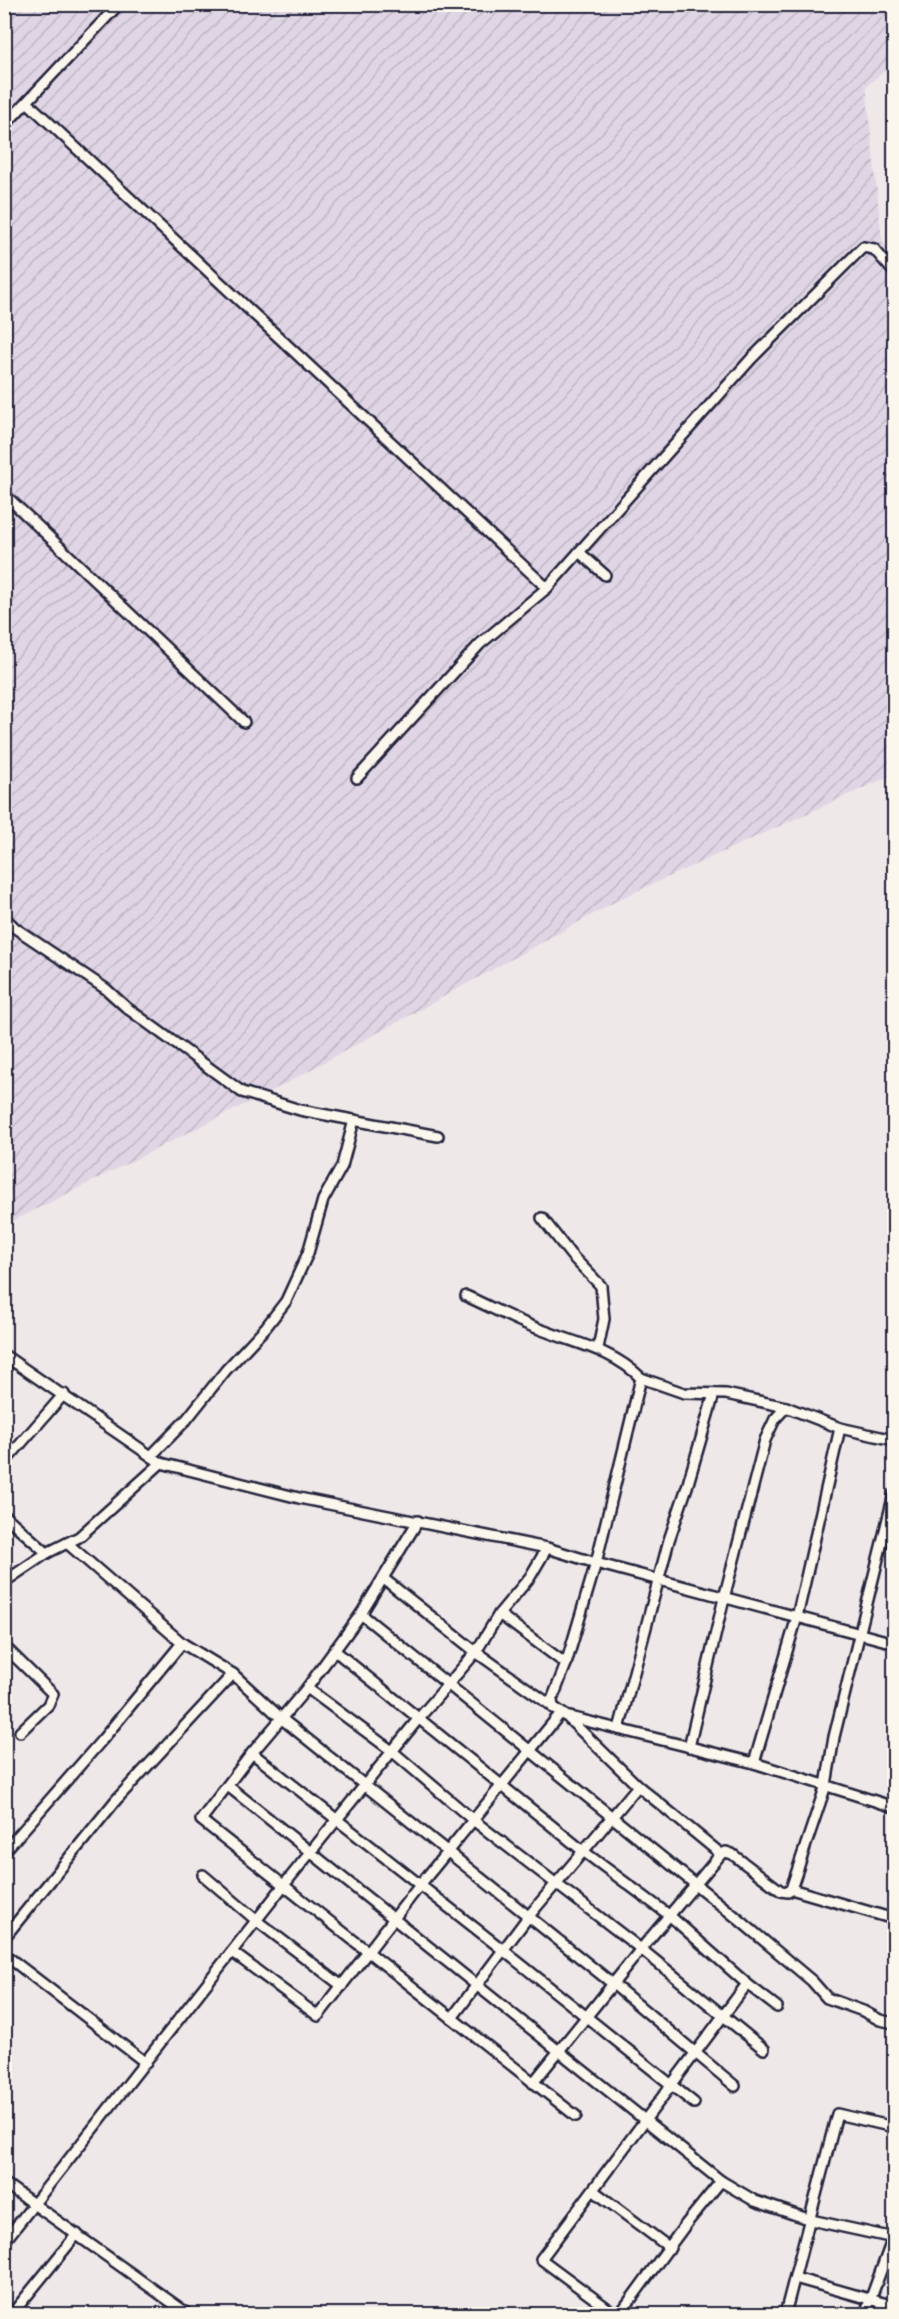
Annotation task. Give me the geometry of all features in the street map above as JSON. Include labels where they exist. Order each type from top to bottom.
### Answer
[{"type":"street","points":[[4,126],[119,4]]},
{"type":"street","points":[[27,102],[547,588]]},
{"type":"street","points":[[357,778],[480,644],[547,588],[751,359],[863,247],[874,249],[894,272]]},
{"type":"street","points":[[4,494],[244,722]]},
{"type":"street","points":[[579,552],[605,575]]},
{"type":"street","points":[[4,917],[15,928],[106,989],[127,1008],[242,1092],[300,1110],[438,1136]]},
{"type":"street","points":[[151,1456],[187,1419],[286,1301],[308,1253],[323,1200],[342,1167],[354,1120]]},
{"type":"street","points":[[542,1218],[571,1255],[601,1286],[604,1319],[598,1348]]},
{"type":"street","points":[[466,1296],[541,1330],[598,1348],[627,1364],[640,1378],[684,1393],[726,1394],[786,1407],[840,1428],[894,1440]]},
{"type":"street","points":[[4,1355],[64,1394],[161,1463],[299,1498],[547,1548],[660,1581],[894,1642]]},
{"type":"street","points":[[640,1378],[596,1563],[566,1664],[552,1700],[560,1713],[754,1763],[894,1806]]},
{"type":"street","points":[[4,1463],[64,1394]]},
{"type":"street","points":[[619,1729],[669,1540],[714,1394]]},
{"type":"street","points":[[689,1747],[724,1598],[765,1440],[775,1419],[786,1407]]},
{"type":"street","points":[[754,1763],[797,1617],[840,1428]]},
{"type":"street","points":[[4,1582],[46,1553],[80,1537],[161,1463]]},
{"type":"street","points":[[533,2083],[640,1949],[721,1854],[726,1852],[732,1854],[781,1891],[788,1892],[792,1888],[825,1785],[834,1737],[894,1494]]},
{"type":"street","points":[[4,1515],[46,1553]]},
{"type":"street","points":[[418,1521],[361,1614],[307,1688],[252,1753],[201,1820],[576,2116]]},
{"type":"street","points":[[67,1543],[182,1643],[233,1674],[282,1719],[613,1984],[735,2086]]},
{"type":"street","points":[[4,2242],[310,1852],[476,1652],[499,1614],[530,1577],[547,1548]]},
{"type":"street","points":[[384,1579],[476,1652],[560,1713],[638,1786],[721,1854]]},
{"type":"street","points":[[361,1614],[695,1884],[812,1981],[827,1998],[880,2020],[894,2023]]},
{"type":"street","points":[[499,1614],[566,1664]]},
{"type":"street","points":[[4,1852],[102,1740],[182,1643]]},
{"type":"street","points":[[4,1647],[53,1694],[48,1705],[20,1732]]},
{"type":"street","points":[[334,1650],[583,1851],[669,1915],[747,1984],[777,2007]]},
{"type":"street","points":[[4,1938],[116,1800],[233,1674]]},
{"type":"street","points":[[307,1688],[392,1751],[473,1820],[640,1949],[764,2049]]},
{"type":"street","points":[[232,1952],[318,2016],[420,1885],[560,1713]]},
{"type":"street","points":[[252,1753],[694,2103]]},
{"type":"street","points":[[228,1785],[721,2181],[755,2201],[811,2220],[894,2238],[865,2314]]},
{"type":"street","points":[[452,2018],[528,1917],[638,1786]]},
{"type":"street","points":[[203,1875],[257,1921],[342,1986]]},
{"type":"street","points":[[792,1888],[894,1919]]},
{"type":"street","points":[[4,1954],[146,2063]]},
{"type":"street","points":[[721,2181],[617,2314],[541,2259],[747,1984]]},
{"type":"street","points":[[785,2314],[837,2114],[894,2127]]},
{"type":"street","points":[[4,2183],[188,2314]]},
{"type":"street","points":[[594,2191],[670,2248]]},
{"type":"street","points":[[12,2314],[77,2235]]},
{"type":"street","points":[[795,2278],[894,2306]]},
{"type":"shaded area","points":[[5,5],[894,5],[894,63],[866,86],[882,241],[894,253],[894,774],[624,897],[281,1086],[5,1225]]}]
